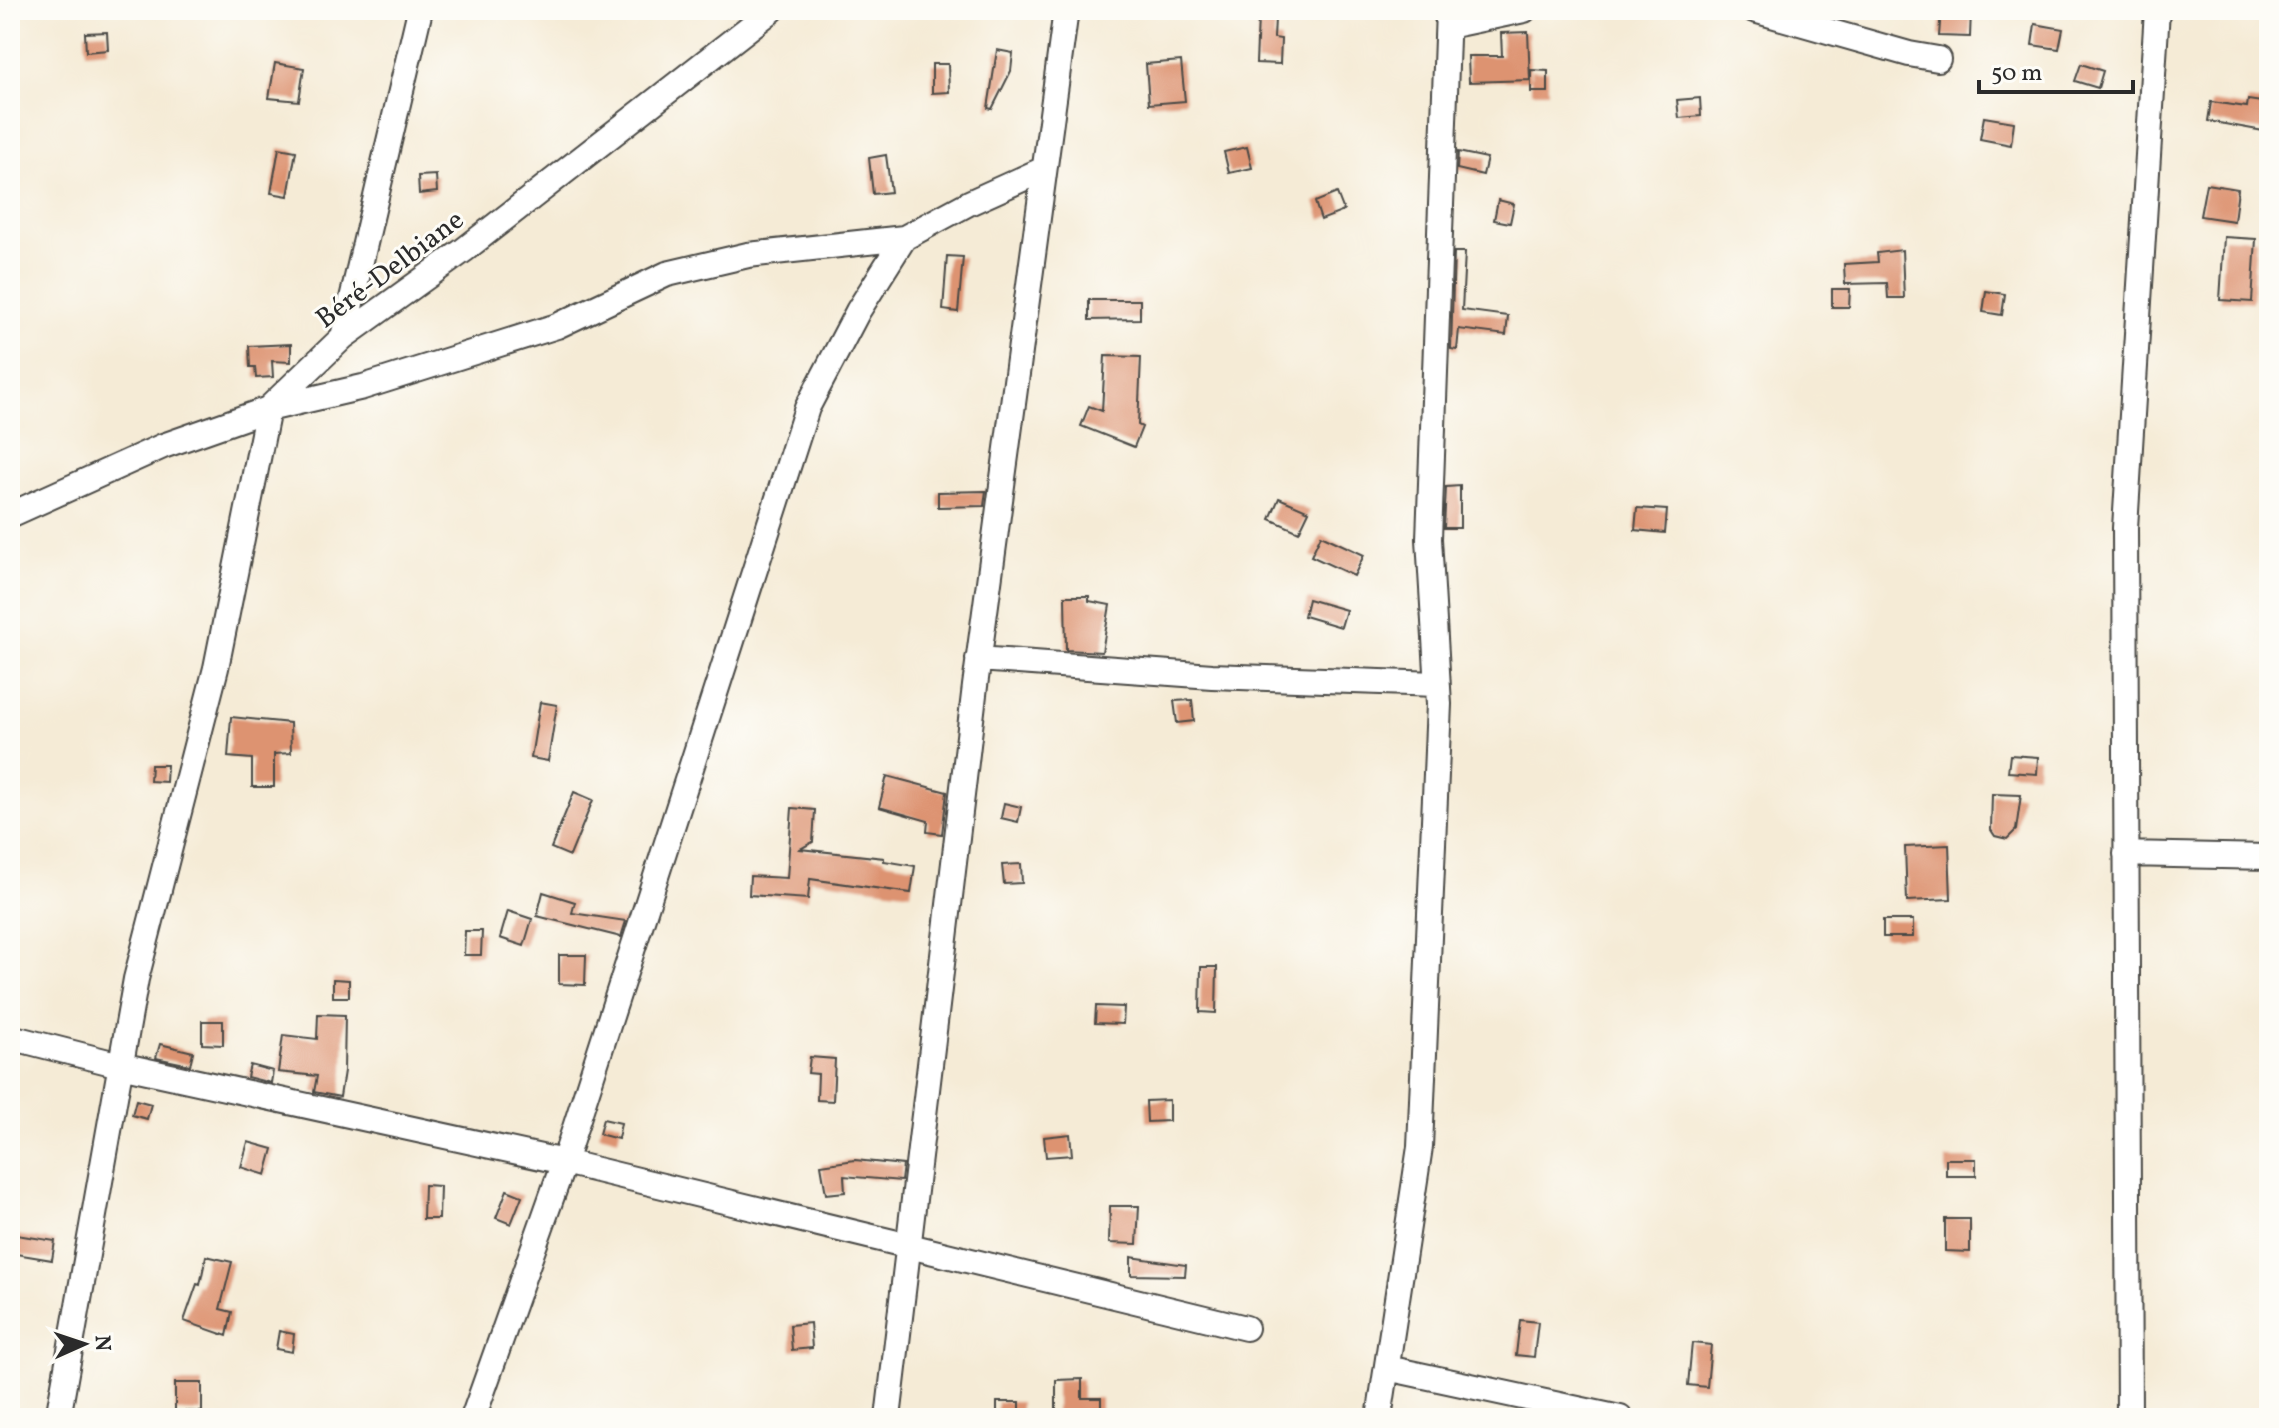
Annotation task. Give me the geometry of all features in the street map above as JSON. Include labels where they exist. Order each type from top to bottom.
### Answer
[{"type":"street","points":[[343,337],[420,10]]},
{"type":"street","name":"Béré-Delbiane","points":[[10,515],[163,446],[268,409],[343,337],[464,250],[772,10]]},
{"type":"street","points":[[888,1418],[978,659],[1066,10]]},
{"type":"street","points":[[1379,1418],[1420,1147],[1437,684],[1429,539],[1448,18],[1524,10]]},
{"type":"street","points":[[1754,10],[1909,54],[1938,59]]},
{"type":"street","points":[[2129,1418],[2125,528],[2157,10]]},
{"type":"street","points":[[58,1418],[136,979],[216,668],[268,409],[363,387],[557,326],[667,274],[748,255],[904,238],[969,203],[1042,170]]},
{"type":"street","points":[[473,1418],[564,1162],[807,408],[858,311],[904,238]]},
{"type":"street","points":[[978,659],[1212,676],[1437,684]]},
{"type":"street","points":[[2126,854],[2269,857]]},
{"type":"street","points":[[10,1037],[120,1065],[564,1162],[1246,1328]]},
{"type":"street","points":[[1387,1368],[1620,1418]]},
{"type":"building","points":[[1941,10],[1971,10],[1970,37],[1939,36]]},
{"type":"building","points":[[1258,18],[1275,19],[1274,38],[1281,39],[1280,64],[1256,63]]},
{"type":"building","points":[[2035,24],[2063,29],[2059,49],[2032,45]]},
{"type":"building","points":[[107,32],[108,50],[86,52],[85,33]]},
{"type":"building","points":[[1528,32],[1530,80],[1469,82],[1468,56],[1502,56],[1501,33]]},
{"type":"building","points":[[997,50],[1013,53],[1011,71],[992,109],[988,108]]},
{"type":"building","points":[[1181,61],[1185,101],[1149,104],[1146,64]]},
{"type":"building","points":[[275,63],[304,68],[299,101],[269,98]]},
{"type":"building","points":[[932,64],[948,64],[949,92],[932,93]]},
{"type":"building","points":[[2081,64],[2103,71],[2098,88],[2075,81]]},
{"type":"building","points":[[1531,70],[1548,71],[1548,92],[1531,92]]},
{"type":"building","points":[[1700,98],[1701,116],[1679,118],[1677,100]]},
{"type":"building","points":[[2248,100],[2269,103],[2269,132],[2208,121],[2211,102],[2247,107]]},
{"type":"building","points":[[1984,117],[2014,122],[2011,145],[1980,139]]},
{"type":"building","points":[[1247,147],[1252,168],[1229,173],[1224,152]]},
{"type":"building","points":[[279,148],[296,151],[288,196],[271,193]]},
{"type":"building","points":[[1458,152],[1487,158],[1483,175],[1457,169]]},
{"type":"building","points":[[886,155],[891,192],[873,194],[869,158]]},
{"type":"building","points":[[436,175],[437,192],[419,194],[418,176]]},
{"type":"building","points":[[2206,184],[2238,189],[2234,221],[2200,216]]},
{"type":"building","points":[[1337,193],[1344,211],[1321,220],[1315,202]]},
{"type":"building","points":[[1498,200],[1514,204],[1510,223],[1494,220]]},
{"type":"building","points":[[2224,237],[2256,239],[2252,302],[2220,300]]},
{"type":"building","points":[[1902,250],[1904,298],[1888,298],[1887,283],[1845,284],[1844,264],[1878,262],[1877,253]]},
{"type":"building","points":[[1454,252],[1465,252],[1462,310],[1508,316],[1506,335],[1459,329],[1457,350],[1451,349]]},
{"type":"building","points":[[947,256],[963,257],[958,312],[943,310]]},
{"type":"building","points":[[1832,289],[1850,289],[1849,307],[1832,307]]},
{"type":"building","points":[[1986,291],[2005,294],[2002,315],[1983,312]]},
{"type":"building","points":[[1089,300],[1140,300],[1140,319],[1089,320]]},
{"type":"building","points":[[291,344],[291,362],[272,361],[273,377],[256,378],[255,367],[250,367],[249,346]]},
{"type":"building","points":[[1105,356],[1141,357],[1138,425],[1142,427],[1134,447],[1081,426],[1089,406],[1102,411]]},
{"type":"building","points":[[1460,486],[1460,528],[1444,528],[1446,487]]},
{"type":"building","points":[[986,491],[984,506],[938,507],[938,492]]},
{"type":"building","points":[[1279,498],[1309,511],[1299,532],[1270,519]]},
{"type":"building","points":[[1637,508],[1667,510],[1665,533],[1635,530]]},
{"type":"building","points":[[1321,535],[1364,555],[1354,576],[1311,556]]},
{"type":"building","points":[[1065,596],[1089,596],[1089,601],[1110,605],[1102,652],[1066,650]]},
{"type":"building","points":[[1308,599],[1346,610],[1341,627],[1304,616]]},
{"type":"building","points":[[1192,700],[1194,721],[1177,723],[1174,701]]},
{"type":"building","points":[[540,702],[557,705],[548,761],[531,758]]},
{"type":"building","points":[[231,717],[290,723],[291,753],[274,754],[274,787],[252,787],[252,759],[228,757]]},
{"type":"building","points":[[2010,755],[2038,757],[2037,774],[2008,772]]},
{"type":"building","points":[[151,765],[167,765],[166,782],[150,781]]},
{"type":"building","points":[[887,776],[947,792],[942,834],[927,832],[928,821],[879,807]]},
{"type":"building","points":[[574,792],[593,800],[570,856],[551,848]]},
{"type":"building","points":[[1992,794],[2021,795],[2016,830],[2007,839],[1995,836],[1991,830]]},
{"type":"building","points":[[1004,803],[1021,807],[1018,822],[1001,818]]},
{"type":"building","points":[[792,808],[815,810],[813,842],[800,849],[884,858],[884,861],[915,866],[911,893],[810,879],[808,899],[749,895],[750,876],[787,878]]},
{"type":"building","points":[[1949,845],[1951,899],[1907,901],[1905,847]]},
{"type":"building","points":[[1021,864],[1022,883],[1004,884],[1002,865]]},
{"type":"building","points":[[543,892],[575,902],[572,913],[626,921],[621,937],[537,916]]},
{"type":"building","points":[[508,911],[532,919],[524,946],[500,938]]},
{"type":"building","points":[[1883,920],[1913,920],[1913,937],[1883,937]]},
{"type":"building","points":[[465,931],[482,931],[481,955],[464,955]]},
{"type":"building","points":[[559,955],[586,955],[585,985],[559,984]]},
{"type":"building","points":[[1201,967],[1217,967],[1216,1013],[1200,1012]]},
{"type":"building","points":[[333,979],[349,980],[349,997],[333,997]]},
{"type":"building","points":[[1096,1006],[1124,1007],[1123,1024],[1095,1023]]},
{"type":"building","points":[[318,1014],[345,1015],[344,1071],[340,1097],[314,1092],[317,1076],[278,1072],[283,1035],[317,1039]]},
{"type":"building","points":[[202,1021],[223,1021],[223,1045],[202,1044]]},
{"type":"building","points":[[160,1044],[193,1052],[190,1065],[156,1058]]},
{"type":"building","points":[[810,1057],[835,1059],[833,1101],[817,1100],[818,1074],[808,1073]]},
{"type":"building","points":[[250,1065],[273,1071],[271,1083],[247,1077]]},
{"type":"building","points":[[136,1100],[151,1104],[147,1119],[132,1115]]},
{"type":"building","points":[[1169,1100],[1169,1121],[1147,1122],[1146,1101]]},
{"type":"building","points":[[603,1119],[621,1123],[618,1139],[599,1134]]},
{"type":"building","points":[[1070,1134],[1072,1155],[1046,1157],[1044,1137]]},
{"type":"building","points":[[248,1142],[273,1149],[266,1175],[241,1167]]},
{"type":"building","points":[[1946,1159],[1976,1159],[1976,1176],[1946,1176]]},
{"type":"building","points":[[855,1160],[903,1165],[901,1181],[844,1176],[845,1192],[826,1194],[821,1165]]},
{"type":"building","points":[[424,1185],[440,1186],[439,1219],[423,1219]]},
{"type":"building","points":[[507,1190],[522,1196],[511,1224],[496,1218]]},
{"type":"building","points":[[1110,1206],[1139,1206],[1137,1244],[1109,1243]]},
{"type":"building","points":[[1945,1219],[1970,1219],[1970,1252],[1945,1251]]},
{"type":"building","points":[[10,1234],[55,1241],[52,1260],[10,1253]]},
{"type":"building","points":[[206,1256],[232,1262],[220,1309],[232,1312],[227,1336],[184,1321],[197,1284],[200,1285]]},
{"type":"building","points":[[1131,1257],[1186,1265],[1185,1276],[1131,1275]]},
{"type":"building","points":[[1520,1320],[1538,1322],[1534,1357],[1516,1355]]},
{"type":"building","points":[[810,1323],[812,1348],[792,1350],[790,1325]]},
{"type":"building","points":[[279,1331],[294,1334],[292,1352],[276,1349]]},
{"type":"building","points":[[1692,1343],[1711,1345],[1707,1387],[1688,1385]]},
{"type":"building","points":[[1082,1379],[1082,1398],[1101,1398],[1101,1418],[1056,1418],[1056,1380]]},
{"type":"building","points":[[175,1383],[202,1383],[202,1412],[175,1411]]},
{"type":"building","points":[[997,1402],[1020,1402],[1020,1418],[997,1418]]}]
